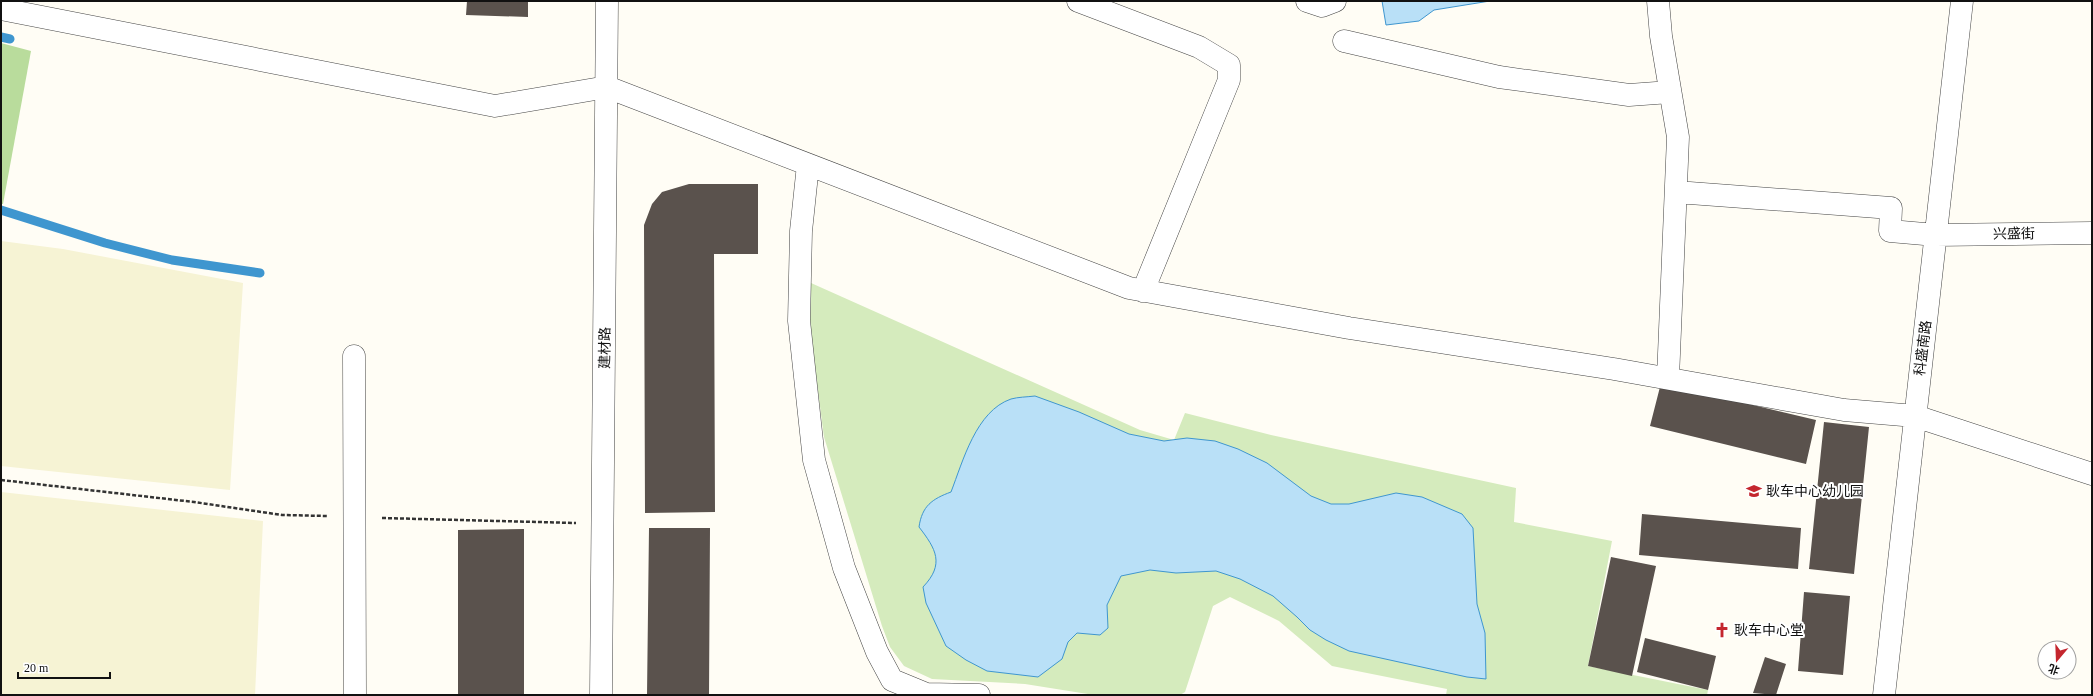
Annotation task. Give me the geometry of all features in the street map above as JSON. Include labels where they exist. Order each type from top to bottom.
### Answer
[{"type":"street","name":"建材路","points":[[602,695],[607,1]]},
{"type":"street","points":[[1078,1],[1199,47],[1228,65],[1229,80],[1143,291]]},
{"type":"street","points":[[1307,1],[1322,6],[1335,1]]},
{"type":"street","points":[[1658,1],[1661,36],[1678,136],[1668,378]]},
{"type":"street","name":"科盛南路","points":[[1884,695],[1962,1]]},
{"type":"street","points":[[1,9],[496,106],[607,87],[1129,288],[1357,329],[1668,378],[1844,410],[1915,416],[2092,474]]},
{"type":"street","points":[[1344,41],[1499,78],[1629,95],[1670,92]]},
{"type":"street","points":[[808,165],[801,231],[799,321],[814,460],[844,568],[877,652],[892,680],[926,694],[979,695]]},
{"type":"street","name":"兴盛街","points":[[1676,192],[1891,208],[1890,231],[1936,235],[2092,233]]},
{"type":"street","points":[[354,356],[356,695]]},
{"type":"path","points":[[1,480],[194,502],[282,515],[603,524]]},
{"type":"shaded area","points":[[1,241],[63,249],[243,283],[230,490],[1,466]]},
{"type":"shaded area","points":[[1,492],[263,521],[255,695],[1,695]]},
{"type":"green space","points":[[1,43],[31,51],[3,204],[1,204]]},
{"type":"green space","points":[[811,283],[1140,430],[1174,440],[1185,413],[1271,435],[1516,488],[1514,522],[1612,541],[1588,666],[1708,690],[1707,695],[1446,695],[1447,689],[1332,666],[1279,621],[1230,597],[1213,606],[1185,692],[1180,695],[1094,695],[1025,684],[932,679],[904,666],[890,647],[882,626],[824,437],[810,319]]},
{"type":"water","points":[[1382,1],[1490,1],[1434,10],[1419,21],[1386,25]]},
{"type":"water","points":[[1035,396],[1079,412],[1129,434],[1164,441],[1187,438],[1215,441],[1238,449],[1267,463],[1311,496],[1331,504],[1349,504],[1396,493],[1422,497],[1462,514],[1473,528],[1477,604],[1485,633],[1486,679],[1467,677],[1349,651],[1326,640],[1310,630],[1273,596],[1240,579],[1216,571],[1176,573],[1150,570],[1121,576],[1107,605],[1108,628],[1100,635],[1077,633],[1068,642],[1062,659],[1038,677],[987,671],[966,660],[946,646],[926,603],[923,587],[930,579],[934,571],[936,557],[930,542],[919,527],[920,520],[929,504],[938,497],[951,492],[972,438],[989,414],[999,405],[1011,399]]},
{"type":"building","points":[[467,1],[528,1],[528,17],[466,15]]},
{"type":"building","points":[[689,184],[758,184],[758,254],[714,254],[715,512],[645,513],[644,225],[652,204],[662,192]]},
{"type":"building","points":[[1661,383],[1816,420],[1806,464],[1650,426]]},
{"type":"building","points":[[1824,422],[1869,427],[1854,574],[1809,569]]},
{"type":"building","points":[[1642,514],[1801,528],[1798,569],[1639,555]]},
{"type":"building","points":[[649,528],[710,528],[709,695],[647,695]]},
{"type":"building","points":[[524,529],[524,695],[458,695],[458,530]]},
{"type":"building","points":[[1611,557],[1656,566],[1632,676],[1588,666]]},
{"type":"building","points":[[1804,592],[1850,596],[1843,675],[1798,671]]},
{"type":"building","points":[[1645,638],[1716,656],[1708,690],[1637,672]]},
{"type":"building","points":[[1765,657],[1786,664],[1776,695],[1753,693]]},
{"type":"waterway","points":[[1,37],[10,39]]},
{"type":"waterway","points":[[1,210],[105,243],[172,260],[260,273]]},
{"type":"place","name":"耿车中心幼儿园","points":[[1754,491]]},
{"type":"place","name":"耿车中心堂","points":[[1722,630]]}]
